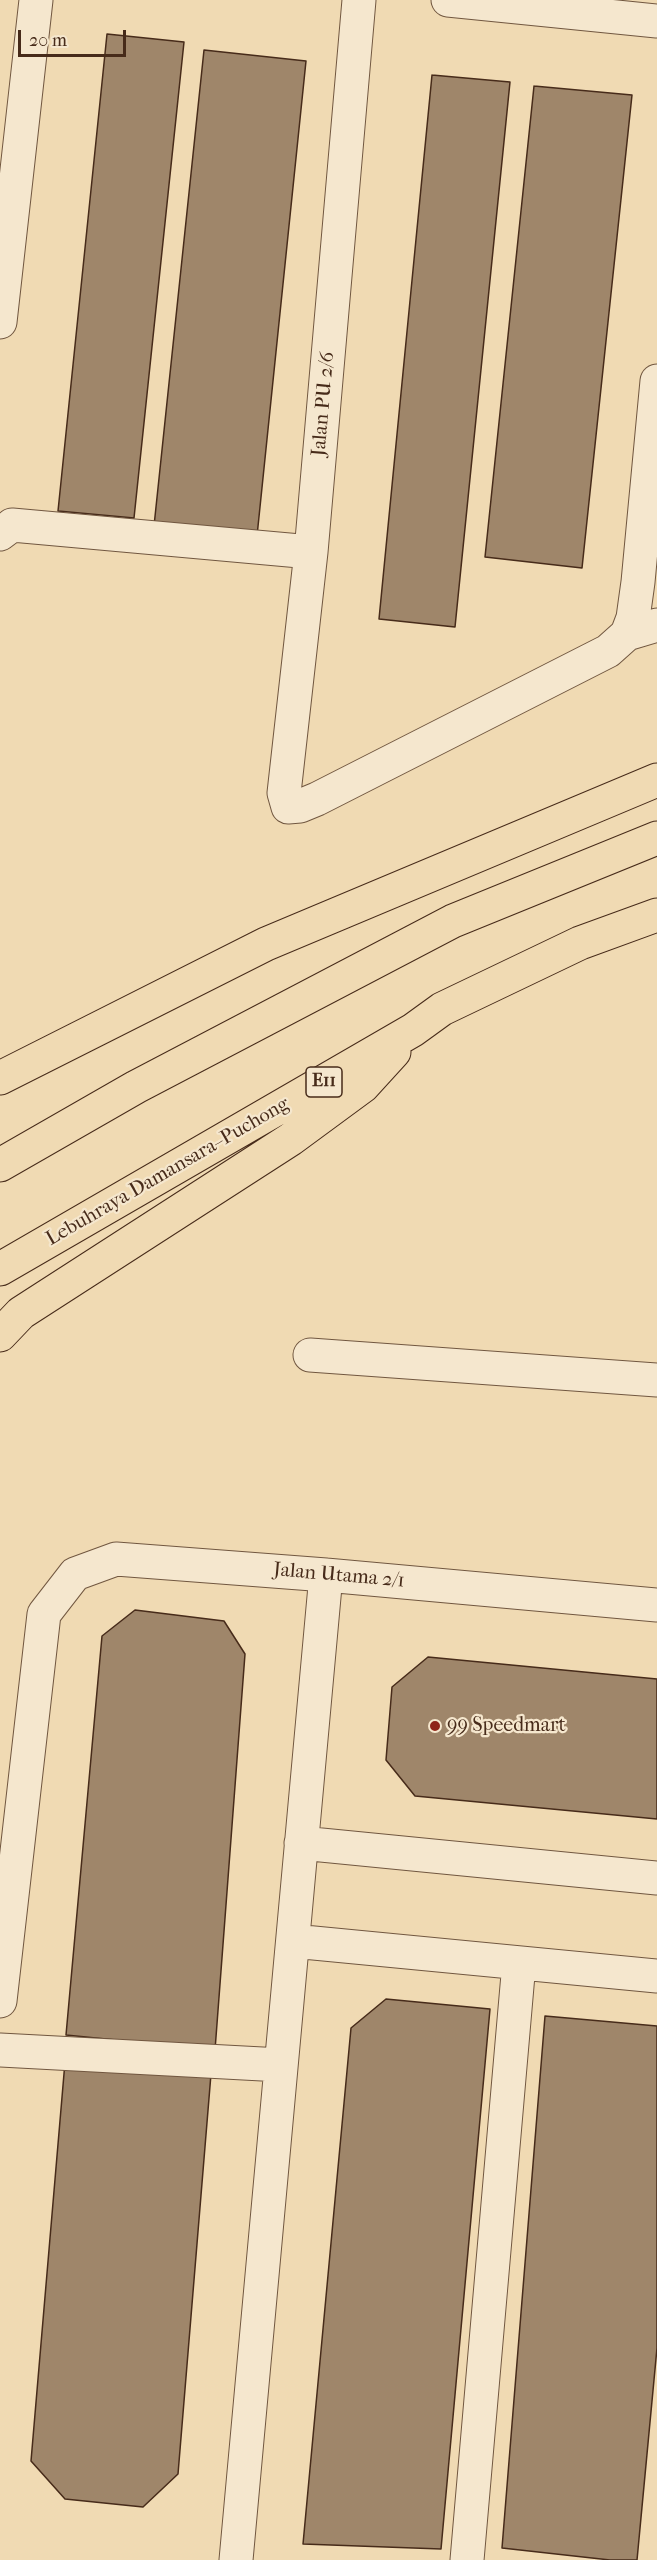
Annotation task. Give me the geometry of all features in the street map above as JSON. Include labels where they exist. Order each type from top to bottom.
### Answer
[{"type":"highway","points":[[0,1078],[266,944],[657,780]]},
{"type":"highway","points":[[0,1165],[136,1087],[453,921],[657,838]]},
{"type":"highway","name":"Lebuhraya Damansara–Puchong","points":[[0,1269],[413,1030],[442,1009],[580,943],[657,915]]},
{"type":"highway","points":[[0,1335],[21,1313],[291,1139],[327,1113],[363,1086],[413,1030]]},
{"type":"street","points":[[0,322],[36,0]]},
{"type":"street","name":"Jalan PU 2/6","points":[[359,0],[310,552],[284,793],[288,807],[300,806],[317,799],[608,651],[642,629]]},
{"type":"street","points":[[448,0],[657,21]]},
{"type":"street","points":[[642,629],[633,618],[657,381]]},
{"type":"street","points":[[0,534],[12,525],[310,552]]},
{"type":"street","points":[[310,1355],[657,1380]]},
{"type":"street","name":"Jalan Utama 2/1","points":[[0,2001],[44,1614],[75,1574],[116,1559],[326,1575],[657,1605]]},
{"type":"street","points":[[236,2560],[326,1575]]},
{"type":"street","points":[[301,1843],[657,1878]]},
{"type":"street","points":[[292,1941],[657,1976]]},
{"type":"street","points":[[467,2560],[519,1963]]},
{"type":"street","points":[[0,2050],[281,2066]]},
{"type":"building","points":[[107,34],[184,42],[134,518],[58,511]]},
{"type":"building","points":[[204,50],[306,61],[257,536],[154,526]]},
{"type":"building","points":[[432,75],[510,82],[455,627],[379,619]]},
{"type":"building","points":[[534,86],[632,95],[582,568],[485,557]]},
{"type":"building","points":[[135,1610],[224,1621],[245,1654],[215,2050],[66,2035],[102,1636]]},
{"type":"building","points":[[428,1657],[657,1679],[657,1819],[415,1796],[386,1760],[392,1687]]},
{"type":"building","points":[[386,1999],[490,2009],[441,2549],[303,2544],[351,2028]]},
{"type":"building","points":[[545,2016],[657,2026],[657,2348],[637,2560],[610,2560],[502,2548]]},
{"type":"building","points":[[65,2062],[211,2074],[178,2474],[143,2507],[65,2499],[31,2461]]},
{"type":"place","name":"99 Speedmart","points":[[435,1726]]}]
